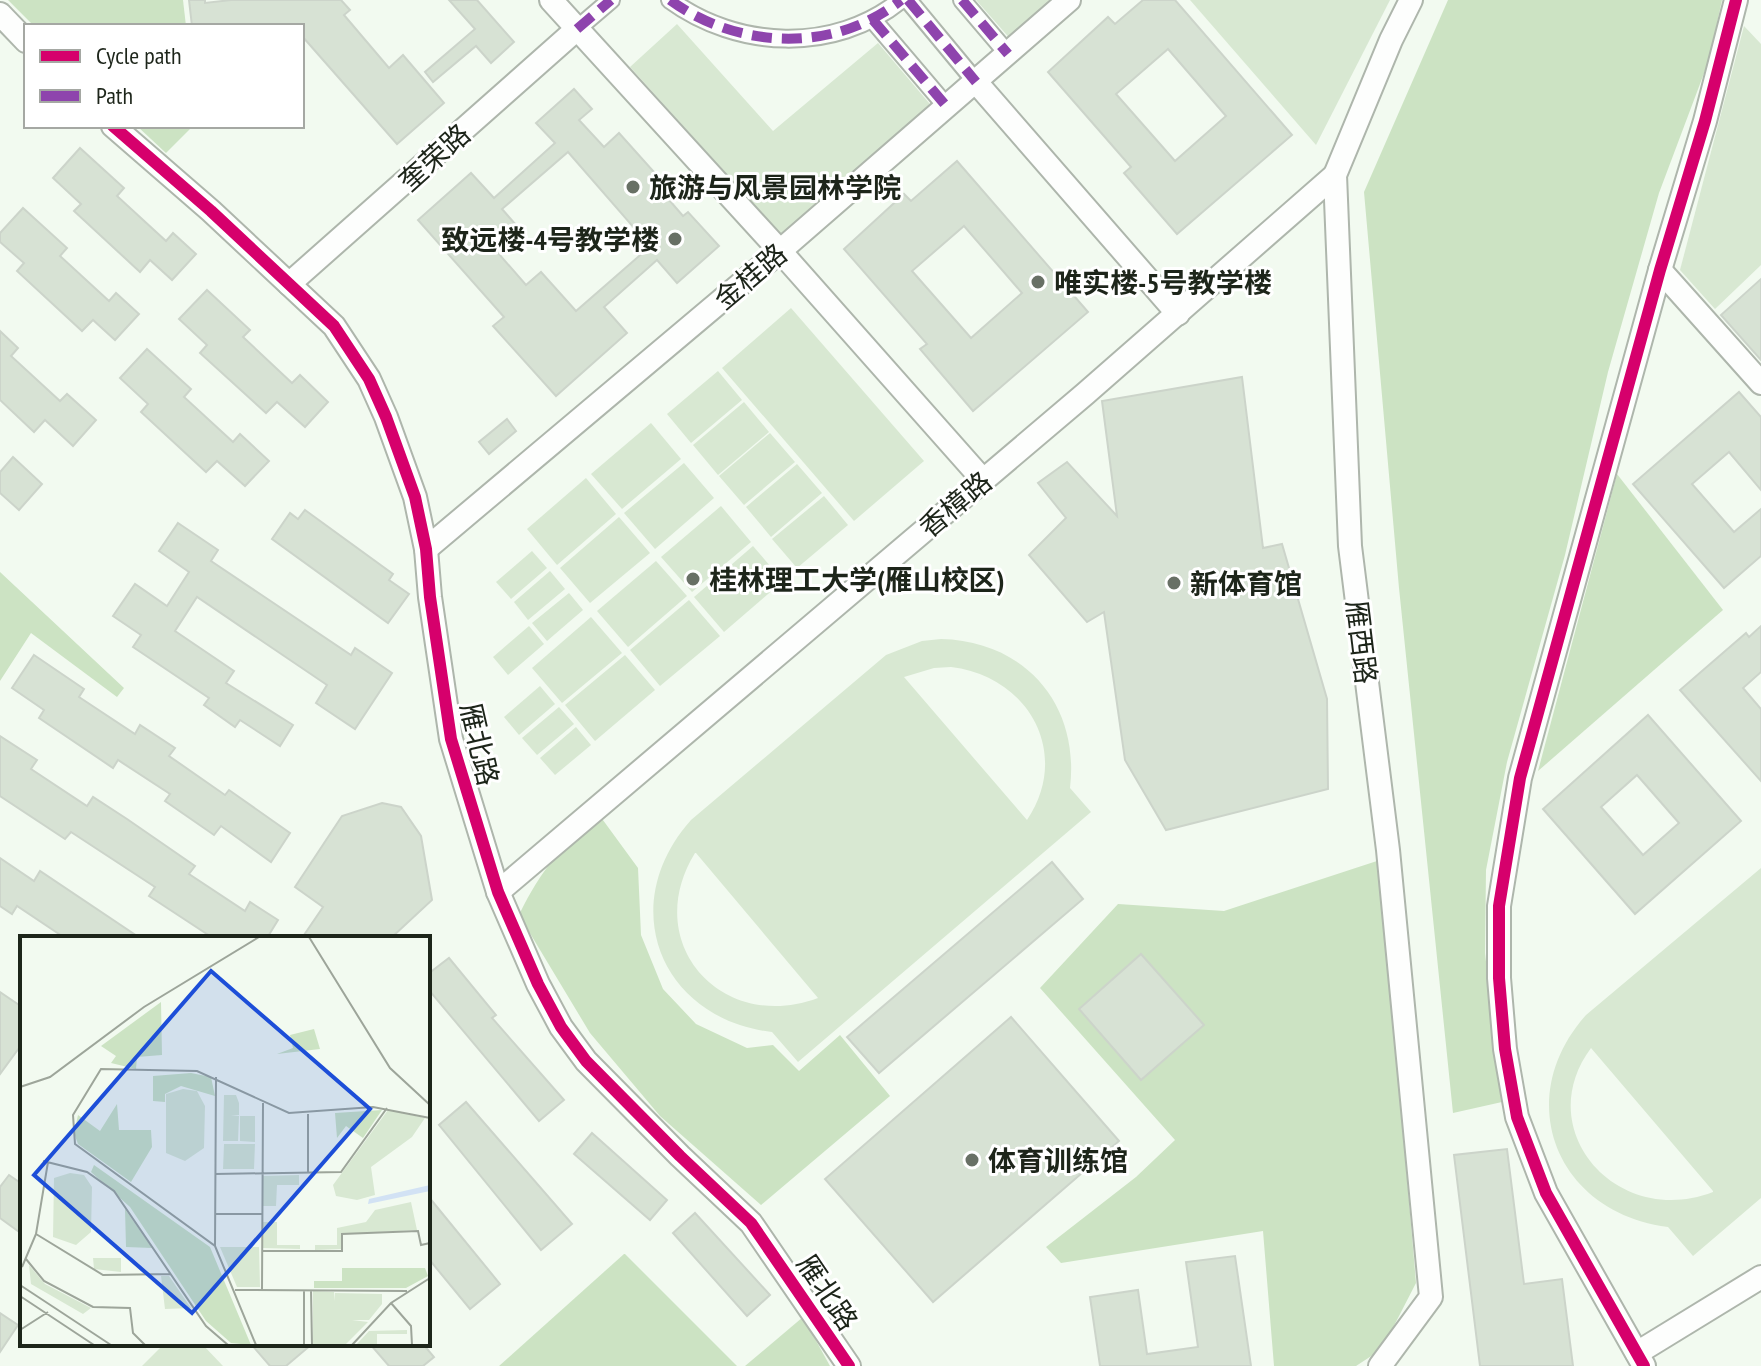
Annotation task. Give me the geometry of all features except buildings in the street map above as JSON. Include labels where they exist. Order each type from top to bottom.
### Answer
[{"type":"street","points":[[551,0],[983,480]]},
{"type":"street","points":[[577,29],[611,0]]},
{"type":"street","points":[[670,0],[689,14],[719,27],[748,36],[780,40],[841,31],[873,20],[901,0]]},
{"type":"street","points":[[908,0],[1178,314]]},
{"type":"street","points":[[962,0],[1008,54]]},
{"type":"street","name":"金桂路","points":[[426,549],[780,251],[1069,0]]},
{"type":"street","name":"雁西路","points":[[1380,1366],[1431,1297],[1388,850],[1350,546],[1335,175],[1391,40],[1411,0]]},
{"type":"street","points":[[1736,0],[1705,121],[1660,270],[1520,778],[1497,935],[1505,1049],[1517,1117],[1546,1193],[1640,1360],[1761,1277]]},
{"type":"street","points":[[0,14],[24,39]]},
{"type":"street","points":[[873,20],[947,107]]},
{"type":"street","name":"奎荣路","points":[[289,284],[577,29]]},
{"type":"street","name":"雁北路","points":[[115,128],[211,211],[334,326],[369,379],[415,497],[426,549],[451,739],[498,892],[538,984],[573,1045],[586,1061],[751,1223],[849,1366]]},
{"type":"street","name":"香樟路","points":[[498,892],[1178,314],[1335,175]]},
{"type":"street","points":[[1660,270],[1761,383]]},
{"type":"green space","points":[[8,0],[183,0],[186,24],[32,24]]},
{"type":"green space","points":[[976,0],[1060,0],[1013,42]]},
{"type":"green space","points":[[1190,0],[1390,0],[1316,145]]},
{"type":"green space","points":[[1448,0],[1722,0],[1709,60],[1659,193],[1608,372],[1565,555],[1507,762],[1486,870],[1485,953],[1502,1102],[1453,1113],[1399,588],[1364,192]]},
{"type":"green space","points":[[677,24],[773,131],[878,43],[935,110],[784,238],[630,67]]},
{"type":"green space","points":[[1744,26],[1761,44],[1761,265],[1715,309],[1680,270]]},
{"type":"green space","points":[[139,128],[191,128],[166,153]]},
{"type":"green space","points":[[791,308],[924,461],[854,521],[722,368]]},
{"type":"green space","points":[[718,371],[742,400],[691,443],[667,414]]},
{"type":"green space","points":[[744,402],[769,432],[718,475],[693,445]]},
{"type":"green space","points":[[651,423],[681,459],[622,509],[591,474]]},
{"type":"green space","points":[[770,433],[795,462],[744,505],[719,476]]},
{"type":"green space","points":[[684,463],[714,498],[655,549],[624,513]]},
{"type":"green space","points":[[797,464],[822,493],[771,537],[746,507]]},
{"type":"green space","points":[[1617,474],[1723,610],[1538,771]]},
{"type":"green space","points":[[586,478],[616,514],[557,565],[527,529]]},
{"type":"green space","points":[[824,496],[848,525],[797,568],[772,539]]},
{"type":"green space","points":[[721,506],[751,542],[692,592],[661,557]]},
{"type":"green space","points":[[619,517],[650,553],[590,603],[560,568]]},
{"type":"green space","points":[[753,546],[783,581],[724,632],[694,597]]},
{"type":"green space","points":[[532,551],[547,568],[511,599],[496,582]]},
{"type":"green space","points":[[656,561],[687,596],[628,647],[597,611]]},
{"type":"green space","points":[[550,571],[565,589],[528,620],[514,602]]},
{"type":"green space","points":[[0,572],[124,688],[117,697],[31,633],[0,681]]},
{"type":"green space","points":[[569,593],[583,610],[547,641],[532,623]]},
{"type":"green space","points":[[689,600],[720,636],[660,686],[630,650]]},
{"type":"green space","points":[[591,617],[622,653],[562,703],[532,668]]},
{"type":"green space","points":[[529,626],[544,644],[508,675],[493,657]]},
{"type":"green space","points":[[941,639],[998,651],[1021,665],[1041,683],[1056,704],[1066,730],[1071,758],[1070,788],[1091,812],[798,1062],[772,1032],[733,1023],[701,1005],[677,982],[661,953],[654,921],[656,887],[668,853],[691,820],[886,655],[922,641]],"holes":[[[951,667],[978,673],[1002,685],[1021,702],[1035,722],[1043,745],[1045,769],[1040,795],[1027,820],[904,677],[934,668]],[[696,853],[818,998],[783,1006],[750,1003],[722,991],[700,972],[684,947],[677,918],[681,886]]]},
{"type":"green space","points":[[625,655],[655,690],[595,741],[565,705]]},
{"type":"green space","points":[[540,686],[555,704],[519,735],[504,717]]},
{"type":"green space","points":[[559,707],[574,724],[537,755],[522,738]]},
{"type":"green space","points":[[576,727],[591,745],[555,775],[540,758]]},
{"type":"green space","points":[[600,816],[638,868],[641,935],[663,989],[696,1024],[747,1048],[773,1045],[799,1071],[840,1035],[890,1096],[761,1205],[660,1116],[590,1033],[519,915],[553,860]]},
{"type":"green space","points":[[1380,860],[1416,1283],[1382,1349],[1356,1366],[1274,1366],[1263,1231],[1061,1263],[1046,1247],[1136,1177],[1175,1140],[1040,988],[1118,904],[1224,911]]},
{"type":"green space","points":[[1761,868],[1761,1198],[1693,1256],[1668,1227],[1629,1217],[1597,1200],[1573,1176],[1557,1147],[1549,1115],[1551,1082],[1563,1048],[1586,1015]],"holes":[[[1591,1048],[1713,1191],[1678,1200],[1645,1197],[1616,1184],[1593,1165],[1577,1139],[1571,1110],[1575,1079]]]},
{"type":"green space","points":[[624,1254],[737,1366],[499,1366]]},
{"type":"green space","points":[[803,1317],[830,1366],[745,1366]]},
{"type":"green space","points":[[162,1346],[204,1346],[223,1366],[142,1366]]},
{"type":"marked path","points":[[577,29],[611,0]]},
{"type":"marked path","points":[[670,0],[696,16],[725,28],[755,36],[786,39],[816,37],[846,30],[875,18],[901,0]]},
{"type":"marked path","points":[[908,0],[976,82]]},
{"type":"marked path","points":[[962,0],[1008,54]]},
{"type":"marked path","points":[[873,20],[947,107]]},
{"type":"cycle path","points":[[1644,1366],[1546,1193],[1517,1117],[1505,1049],[1499,978],[1499,906],[1520,778],[1660,270],[1705,121],[1736,0]]},
{"type":"cycle path","points":[[115,128],[211,211],[334,326],[369,379],[415,497],[426,549],[451,739],[498,892],[538,984],[561,1027],[586,1061],[751,1223],[849,1366]]},
{"type":"place","name":"旅游与风景园林学院","points":[[633,187]]},
{"type":"place","name":"致远楼-4号教学楼","points":[[675,239]]},
{"type":"place","name":"唯实楼-5号教学楼","points":[[1038,282]]},
{"type":"place","name":"桂林理工大学(雁山校区)","points":[[693,579]]},
{"type":"place","name":"新体育馆","points":[[1174,583]]},
{"type":"place","name":"体育训练馆","points":[[972,1160]]}]
